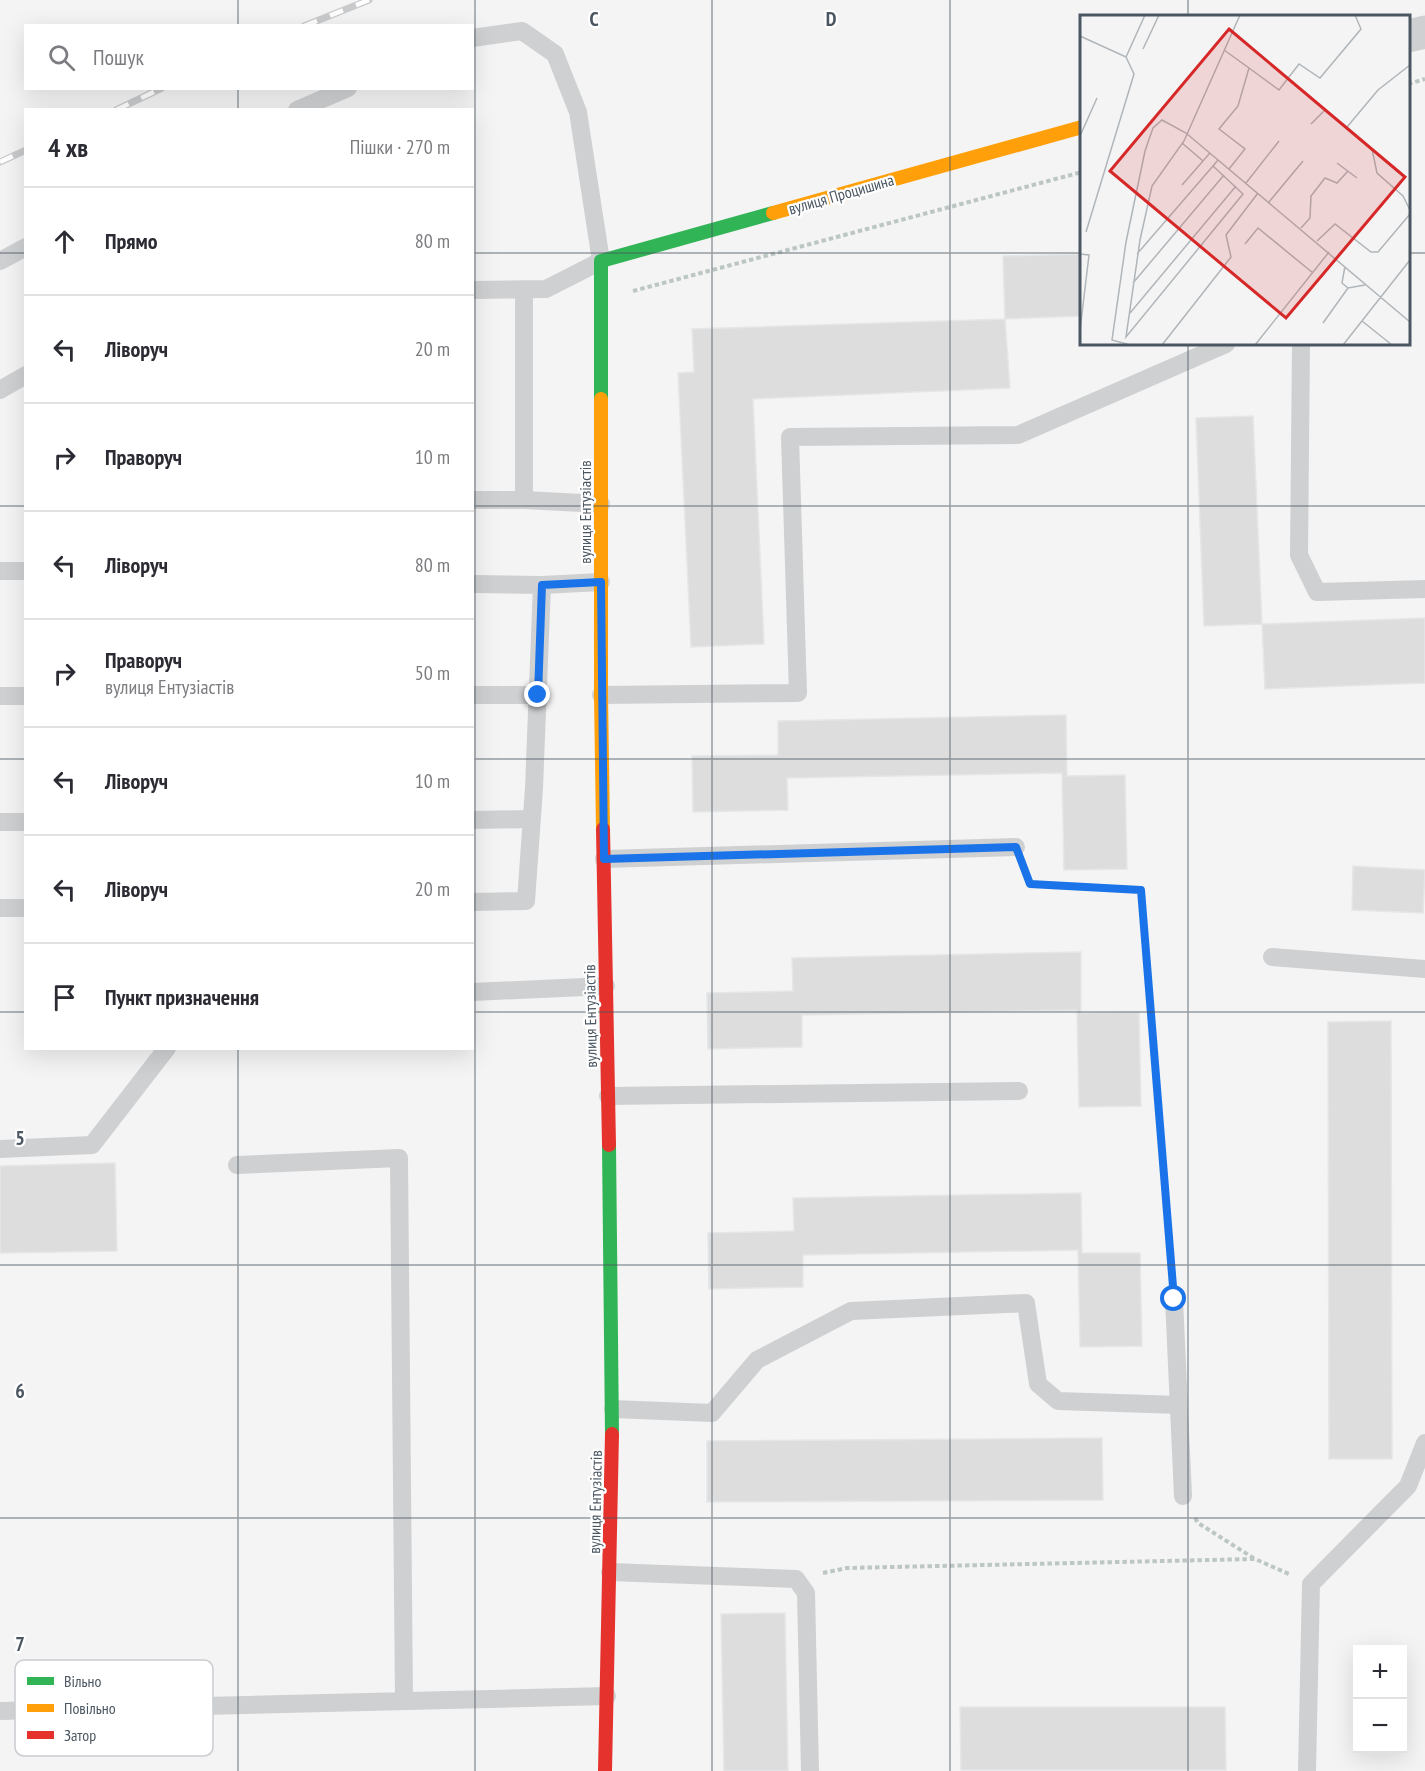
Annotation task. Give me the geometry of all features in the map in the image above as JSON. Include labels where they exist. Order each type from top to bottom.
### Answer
[{"type":"street","points":[[1410,36],[1425,32]]},
{"type":"street","name":"вулиця Процишина","points":[[601,261],[1080,128]]},
{"type":"street","name":"вулиця Ентузіастів","points":[[601,261],[601,695],[613,1409],[605,1771]]},
{"type":"lane","points":[[474,38],[522,31],[555,54],[578,112],[601,261],[546,290],[474,290]]},
{"type":"lane","points":[[302,108],[343,90]]},
{"type":"lane","points":[[0,261],[24,248]]},
{"type":"lane","points":[[524,290],[524,500]]},
{"type":"lane","points":[[601,695],[798,693],[790,437],[1018,435],[1224,345]]},
{"type":"lane","points":[[1301,345],[1299,555],[1317,592],[1425,589]]},
{"type":"lane","points":[[0,390],[24,376]]},
{"type":"lane","points":[[474,500],[601,504]]},
{"type":"lane","points":[[0,571],[24,571]]},
{"type":"lane","points":[[474,584],[542,585],[601,582]]},
{"type":"lane","points":[[474,902],[526,901],[532,819],[542,585]]},
{"type":"lane","points":[[474,695],[538,695]]},
{"type":"lane","points":[[0,696],[24,696]]},
{"type":"lane","points":[[474,820],[532,819]]},
{"type":"lane","points":[[0,822],[24,822]]},
{"type":"lane","points":[[604,859],[1016,847]]},
{"type":"lane","points":[[0,908],[24,908]]},
{"type":"lane","points":[[1272,957],[1425,969]]},
{"type":"lane","points":[[474,992],[606,986]]},
{"type":"lane","points":[[0,1149],[92,1145],[165,1050]]},
{"type":"lane","points":[[608,1096],[1019,1091]]},
{"type":"lane","points":[[237,1165],[399,1158],[404,1701]]},
{"type":"lane","points":[[1174,1299],[1183,1496]]},
{"type":"lane","points":[[613,1409],[712,1413],[757,1360],[851,1311],[1026,1303],[1038,1384],[1058,1401],[1179,1405]]},
{"type":"lane","points":[[1307,1771],[1311,1584],[1408,1486],[1425,1443]]},
{"type":"lane","points":[[610,1572],[796,1579],[806,1593],[810,1771]]},
{"type":"lane","points":[[213,1706],[607,1696]]},
{"type":"lane","points":[[0,1711],[15,1711]]},
{"type":"path","points":[[1410,83],[1425,79]]},
{"type":"path","points":[[627,293],[1080,173]]},
{"type":"path","points":[[1016,847],[1030,884],[1141,890],[1174,1299]]},
{"type":"path","points":[[1183,1496],[1198,1523],[1255,1559],[1311,1584]]},
{"type":"path","points":[[796,1579],[847,1568],[1255,1559]]},
{"type":"building","points":[[1080,254],[1080,316],[1005,319],[1003,256]]},
{"type":"building","points":[[1005,319],[1010,388],[753,399],[764,644],[691,647],[678,373],[694,372],[692,329]]},
{"type":"building","points":[[1253,416],[1262,624],[1204,626],[1196,418]]},
{"type":"building","points":[[1425,618],[1425,683],[1265,689],[1262,624]]},
{"type":"building","points":[[1066,715],[1067,776],[1125,775],[1127,869],[1064,870],[1062,773],[787,778],[788,810],[693,812],[692,756],[778,755],[778,721]]},
{"type":"building","points":[[1353,866],[1425,870],[1423,913],[1352,910]]},
{"type":"building","points":[[1081,952],[1081,1013],[1139,1012],[1141,1106],[1079,1107],[1077,1010],[802,1015],[802,1047],[708,1049],[707,993],[793,991],[792,958]]},
{"type":"building","points":[[1391,1021],[1392,1459],[1329,1459],[1328,1022]]},
{"type":"building","points":[[115,1163],[117,1251],[0,1253],[0,1166]]},
{"type":"building","points":[[1081,1193],[1082,1253],[1140,1253],[1142,1346],[1080,1347],[1078,1250],[803,1255],[803,1287],[709,1289],[708,1233],[794,1231],[793,1198]]},
{"type":"building","points":[[1102,1438],[1103,1500],[707,1502],[707,1441]]},
{"type":"building","points":[[785,1613],[788,1771],[724,1771],[721,1614]]},
{"type":"building","points":[[960,1707],[1225,1707],[1226,1770],[961,1770]]},
{"type":"railway","points":[[309,24],[369,0]]},
{"type":"railway","points":[[120,108],[158,90]]},
{"type":"railway","points":[[0,162],[24,151]]},
{"type":"traffic: fast","points":[[601,399],[601,261],[773,213]]},
{"type":"traffic: fast","points":[[609,1145],[612,1434]]},
{"type":"traffic: slow","points":[[773,213],[1080,128]]},
{"type":"traffic: slow","points":[[601,399],[603,829]]},
{"type":"traffic: jam","points":[[603,829],[609,1145]]},
{"type":"traffic: jam","points":[[605,1771],[612,1434]]},
{"type":"route","points":[[538,695],[542,585],[601,582],[604,859],[1016,847],[1030,884],[1141,890],[1174,1299]]}]
